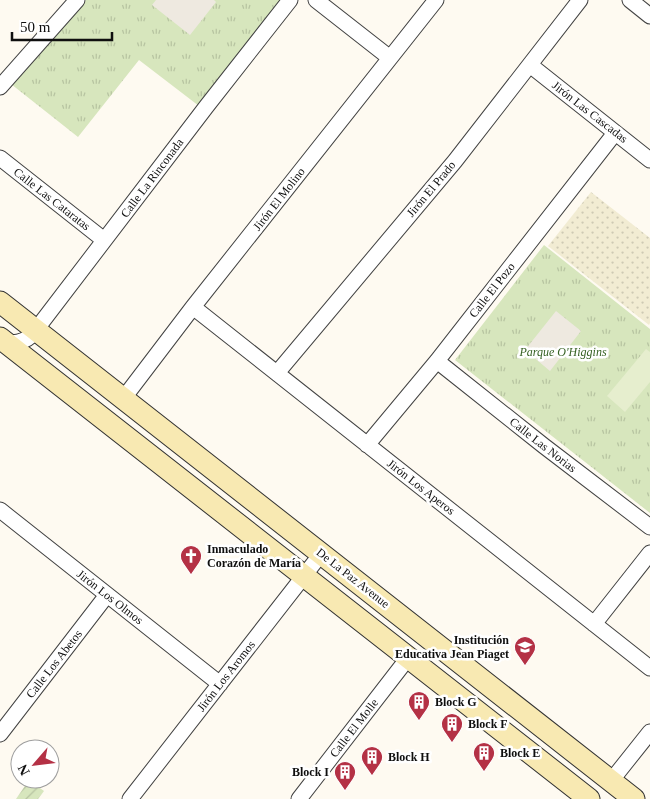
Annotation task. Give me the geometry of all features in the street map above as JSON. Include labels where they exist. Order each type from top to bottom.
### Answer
[{"type":"street","points":[[0,87],[77,0]]},
{"type":"street","name":"Calle La Rinconada","points":[[3,340],[13,343],[25,340],[35,330],[290,0]]},
{"type":"street","points":[[316,0],[390,58]]},
{"type":"street","name":"Jirón El Molino","points":[[123,398],[436,0]]},
{"type":"street","name":"Jirón El Prado","points":[[277,373],[455,161],[580,0]]},
{"type":"street","points":[[630,0],[650,16]]},
{"type":"street","name":"Jirón Las Cascadas","points":[[530,65],[650,160]]},
{"type":"street","name":"Calle El Pozo","points":[[367,445],[437,361],[615,133]]},
{"type":"street","name":"Calle Las Cataratas","points":[[0,158],[104,240]]},
{"type":"street","name":"De La Paz Avenue","points":[[1,307],[35,330],[123,398],[634,799]]},
{"type":"street","name":"Jirón Los Aperos","points":[[193,307],[650,668]]},
{"type":"street","points":[[3,340],[589,799]]},
{"type":"street","name":"Calle Las Norias","points":[[437,361],[650,527]]},
{"type":"street","name":"Jirón Los Olmos","points":[[2,515],[220,684]]},
{"type":"street","points":[[594,624],[650,553]]},
{"type":"street","name":"Jirón Los Aromos","points":[[130,799],[321,554]]},
{"type":"street","name":"Calle Los Abetos","points":[[0,734],[107,595]]},
{"type":"street","name":"Calle El Molle","points":[[299,799],[408,658]]},
{"type":"street","points":[[611,781],[650,732]]},
{"type":"shaded area","points":[[156,0],[214,0],[216,2],[190,35],[152,5]]},
{"type":"shaded area","points":[[591,192],[650,238],[649,325],[548,246]]},
{"type":"shaded area","points":[[556,311],[581,331],[550,371],[525,350]]},
{"type":"green space","points":[[86,0],[281,0],[199,106],[139,60],[78,137],[11,84]]},
{"type":"green space","name":"Parque O'Higgins","points":[[544,245],[650,329],[650,513],[455,360]]},
{"type":"green space","points":[[646,349],[650,352],[650,382],[625,412],[607,396]]},
{"type":"green space","points":[[23,789],[41,789],[44,791],[38,799],[16,799]]},
{"type":"place","name":"Inmaculado Corazón de María","points":[[191,575]]},
{"type":"place","name":"Institución Educativa Jean Piaget","points":[[525,666]]},
{"type":"place","name":"Block G","points":[[419,721]]},
{"type":"place","name":"Block F","points":[[452,743]]},
{"type":"place","name":"Block E","points":[[484,772]]},
{"type":"place","name":"Block H","points":[[372,776]]},
{"type":"place","name":"Block I","points":[[345,791]]}]
